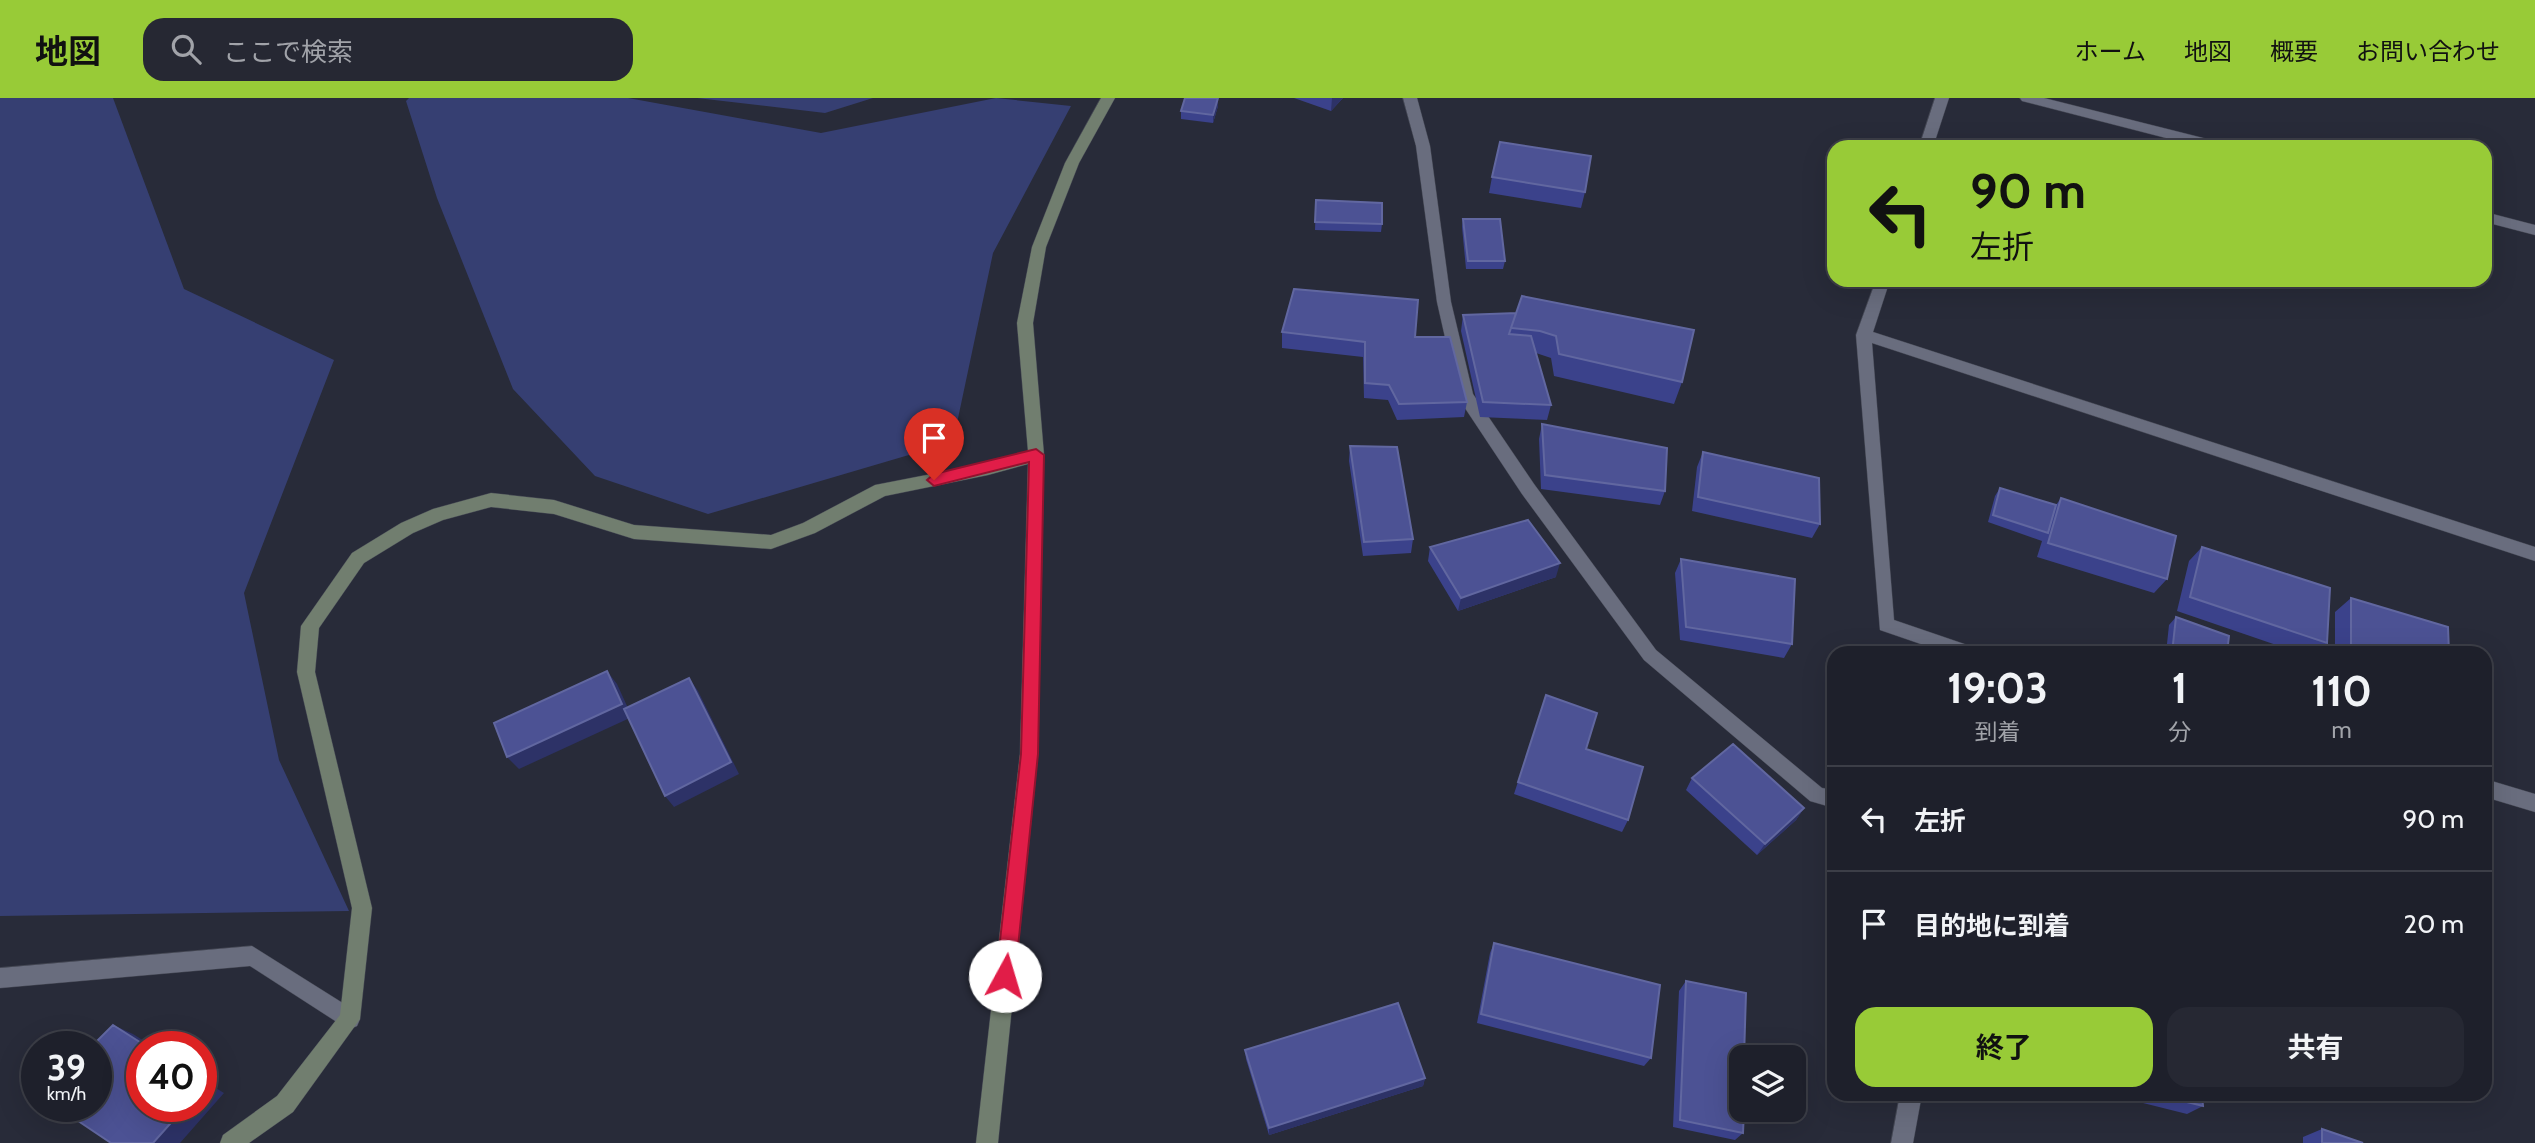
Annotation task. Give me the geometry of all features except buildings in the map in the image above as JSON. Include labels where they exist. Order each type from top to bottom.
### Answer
[{"type":"street","points":[[988,1143],[1029,754],[1036,455],[1026,323],[1039,247],[1072,163],[1108,98]]},
{"type":"street","points":[[1410,98],[1423,146],[1444,302],[1465,395],[1528,489],[1650,655],[1816,795],[1827,797]]},
{"type":"street","points":[[1928,140],[1942,98]]},
{"type":"street","points":[[2027,98],[2192,140]]},
{"type":"street","points":[[2492,219],[2535,230]]},
{"type":"street","points":[[1880,287],[1864,335],[1886,625],[1949,646]]},
{"type":"street","points":[[1864,335],[2535,554]]},
{"type":"street","points":[[231,1143],[285,1104],[351,1019],[362,908],[306,672],[310,626],[358,558],[407,528],[439,514],[491,500],[554,507],[634,532],[771,542],[809,528],[881,490],[988,469],[1036,455]]},
{"type":"street","points":[[2492,790],[2535,803]]},
{"type":"street","points":[[0,978],[252,956],[351,1019]]},
{"type":"street","points":[[1902,1143],[1910,1101]]},
{"type":"shaded area","points":[[0,98],[113,98],[184,289],[334,360],[244,593],[279,760],[349,911],[0,916]]},
{"type":"shaded area","points":[[409,98],[628,98],[821,133],[996,98],[1071,106],[993,253],[953,442],[708,514],[595,476],[513,389],[437,198],[406,101]]},
{"type":"shaded area","points":[[697,98],[873,98],[825,113]]},
{"type":"route","points":[[934,480],[988,469],[1036,455],[1029,754],[1005,976]]}]
